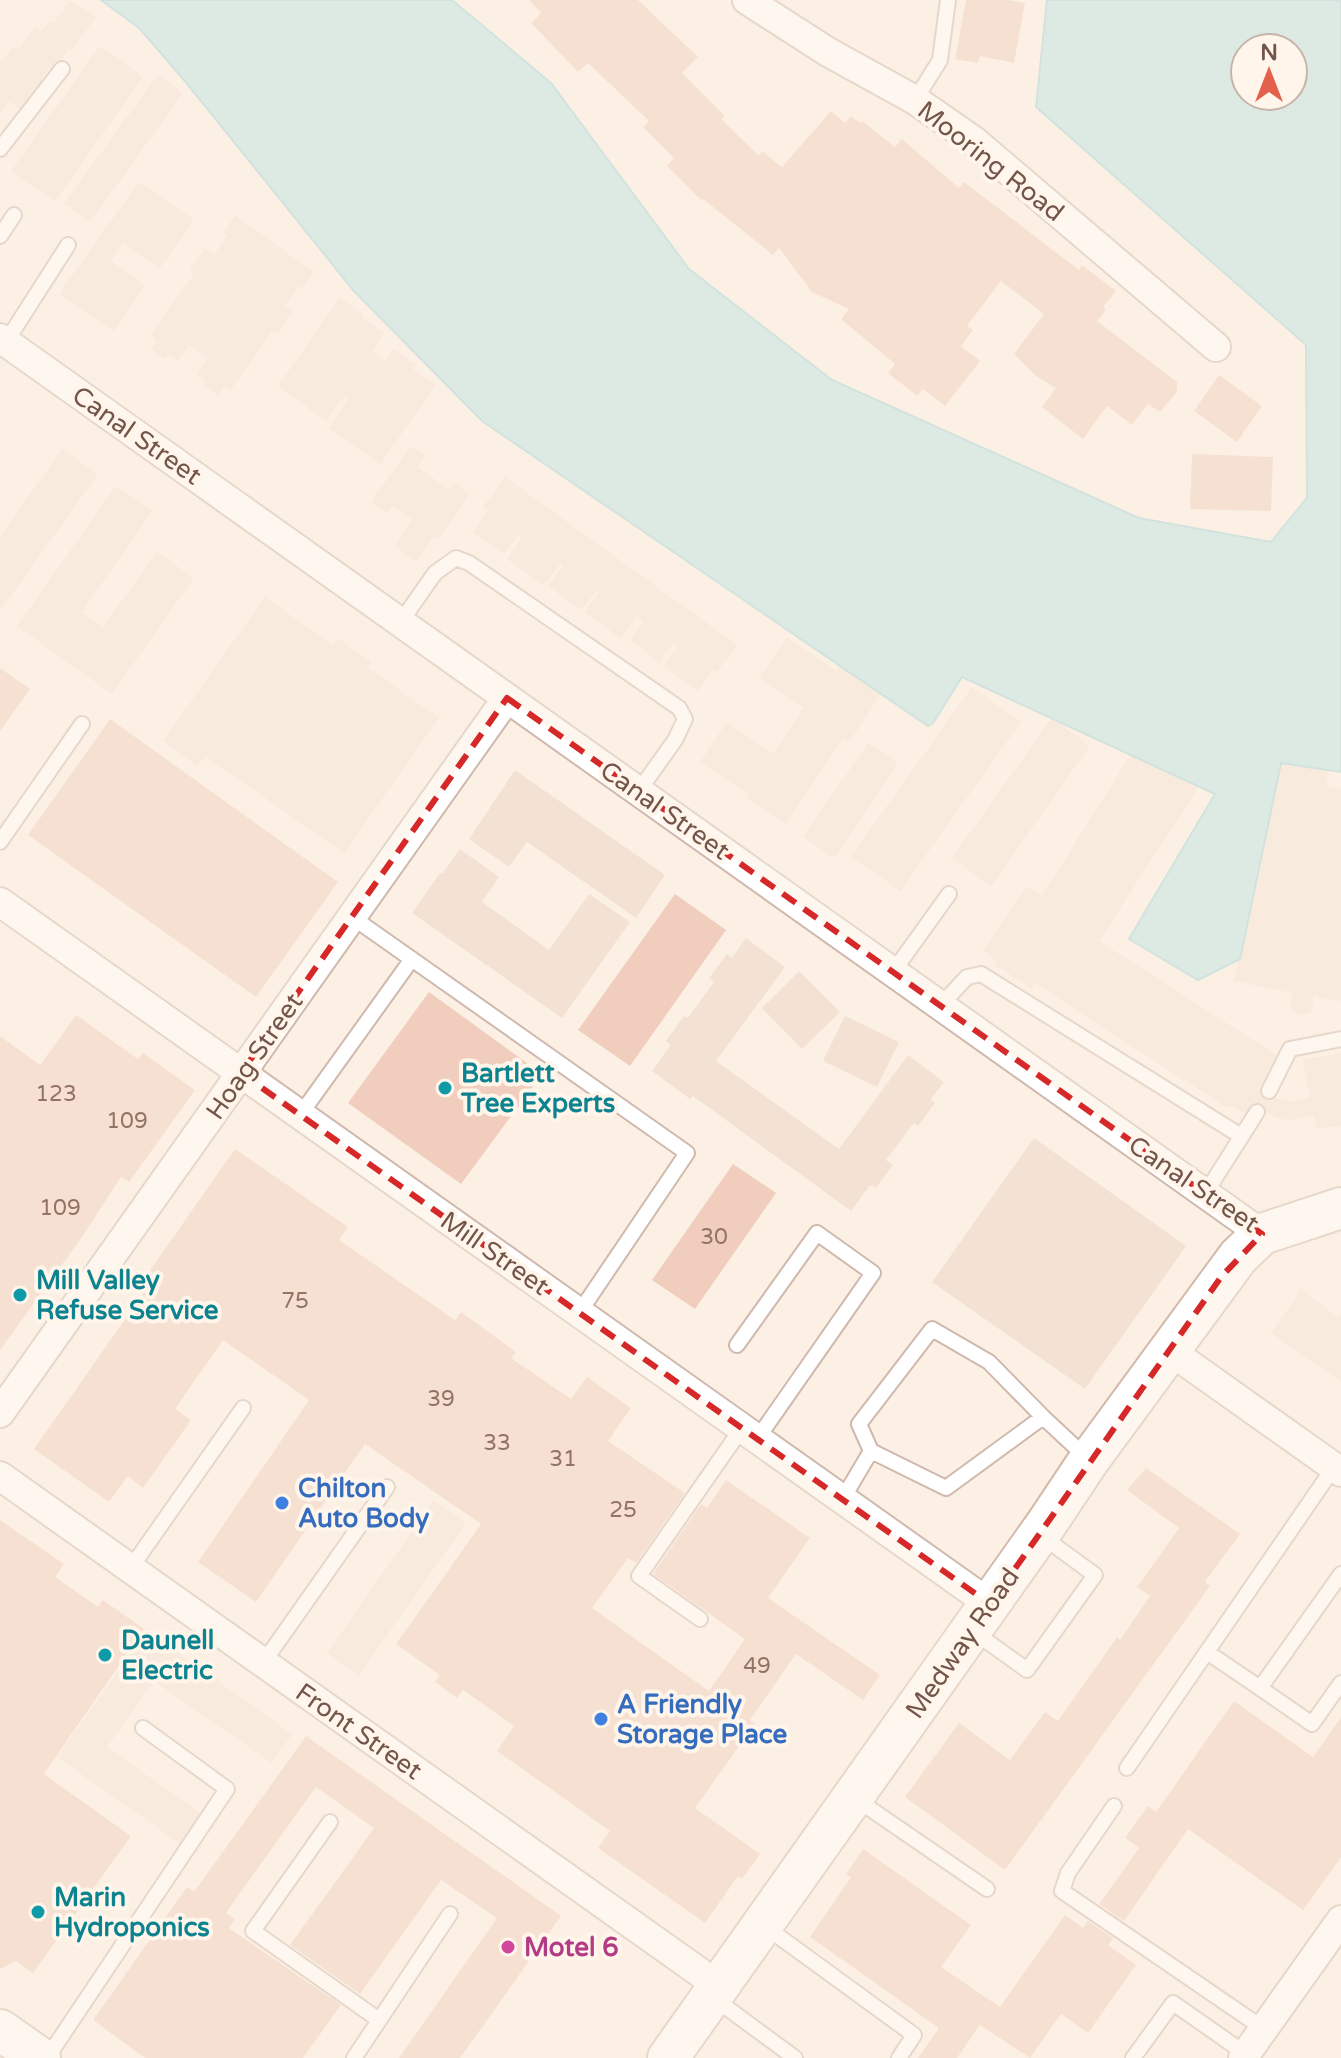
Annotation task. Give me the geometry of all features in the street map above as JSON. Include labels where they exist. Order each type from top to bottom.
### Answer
[{"type":"street","name":"Mooring Road","points":[[747,0],[828,52],[915,100],[974,141],[1216,347]]},
{"type":"street","name":"Canal Street","points":[[3,340],[1262,1234],[1341,1208]]},
{"type":"street","name":"Hoag Street","points":[[0,1413],[507,698]]},
{"type":"street","name":"Mill Street","points":[[0,902],[842,1500],[980,1617]]},
{"type":"street","name":"Medway Road","points":[[668,2058],[1089,1460],[1229,1267],[1262,1234]]},
{"type":"street","points":[[1169,1350],[1338,1469]]},
{"type":"street","name":"Front Street","points":[[0,1476],[715,1991]]},
{"type":"street","points":[[1244,2056],[1341,1920]]},
{"type":"street","points":[[0,2030],[40,2058]]},
{"type":"lane","points":[[915,100],[940,60],[948,0]]},
{"type":"lane","points":[[0,149],[62,69]]},
{"type":"lane","points":[[0,236],[14,215]]},
{"type":"lane","points":[[3,340],[68,245]]},
{"type":"lane","points":[[400,623],[435,573],[456,558],[469,563],[679,708],[685,719],[680,730],[638,792]]},
{"type":"lane","points":[[0,842],[82,724]]},
{"type":"lane","points":[[893,972],[949,894]]},
{"type":"lane","points":[[352,917],[687,1153],[579,1313]]},
{"type":"lane","points":[[300,1115],[412,959]]},
{"type":"lane","points":[[940,1006],[967,977],[981,974],[1241,1136]]},
{"type":"lane","points":[[1269,1091],[1290,1049],[1341,1039]]},
{"type":"lane","points":[[1205,1194],[1257,1112]]},
{"type":"lane","points":[[700,1619],[639,1576],[873,1273],[817,1233],[737,1345]]},
{"type":"lane","points":[[1043,1417],[946,1488],[871,1451],[859,1424],[932,1329],[989,1362],[1089,1460]]},
{"type":"lane","points":[[130,1569],[243,1408]]},
{"type":"lane","points":[[842,1500],[871,1451]]},
{"type":"lane","points":[[1127,1768],[1338,1469]]},
{"type":"lane","points":[[263,1663],[387,1487]]},
{"type":"lane","points":[[980,1617],[1027,1670],[1095,1575],[1039,1534]]},
{"type":"lane","points":[[1260,1688],[1341,1574]]},
{"type":"lane","points":[[1207,1652],[1312,1724],[1341,1683]]},
{"type":"lane","points":[[47,2058],[227,1789],[143,1728]]},
{"type":"lane","points":[[853,1797],[987,1889]]},
{"type":"lane","points":[[1114,1806],[1068,1873],[1062,1891],[1264,2029]]},
{"type":"lane","points":[[330,1822],[253,1931],[379,2020]]},
{"type":"lane","points":[[354,2058],[450,1914]]},
{"type":"lane","points":[[763,1925],[914,2035],[899,2058]]},
{"type":"lane","points":[[715,1991],[795,2058]]},
{"type":"lane","points":[[1133,2058],[1173,2003],[1244,2056]]},
{"type":"highlighted area","points":[[507,698],[1262,1234],[1221,1277],[990,1604],[241,1073]]},
{"type":"shaded area","points":[[70,1],[96,17],[72,50],[69,48],[51,70],[49,68],[41,79],[43,81],[28,96],[32,99],[29,104],[26,102],[20,109],[10,101],[0,114],[0,63],[13,46],[18,50],[35,27],[41,31],[50,21],[53,23]]},
{"type":"shaded area","points":[[100,46],[143,77],[55,201],[11,171]]},
{"type":"shaded area","points":[[158,75],[183,93],[90,222],[64,203]]},
{"type":"shaded area","points":[[139,182],[194,220],[160,268],[123,243],[111,261],[145,286],[113,331],[59,294]]},
{"type":"shaded area","points":[[235,216],[314,272],[285,305],[293,312],[278,333],[273,330],[230,391],[224,387],[218,396],[203,385],[206,381],[197,374],[208,358],[189,345],[178,361],[169,355],[165,359],[151,349],[156,342],[151,334],[194,274],[190,270],[205,249],[214,255],[227,236],[223,233]]},
{"type":"shaded area","points":[[340,298],[384,333],[372,351],[385,361],[394,349],[416,365],[413,369],[436,385],[380,464],[329,428],[349,398],[345,395],[326,421],[278,386]]},
{"type":"shaded area","points":[[411,446],[425,455],[417,467],[449,489],[454,482],[470,494],[439,538],[434,536],[416,562],[394,546],[412,519],[393,506],[387,513],[371,502]]},
{"type":"shaded area","points":[[62,449],[98,474],[0,611],[0,537]]},
{"type":"shaded area","points":[[505,477],[737,645],[717,672],[713,669],[698,691],[664,666],[678,647],[673,643],[659,662],[630,640],[644,621],[637,616],[620,638],[585,612],[599,592],[596,591],[581,610],[548,586],[563,566],[560,564],[544,585],[507,559],[522,537],[519,534],[504,554],[473,532],[488,511],[483,507]]},
{"type":"shaded area","points":[[116,486],[152,511],[82,612],[103,627],[157,552],[194,578],[112,694],[17,626]]},
{"type":"shaded area","points":[[265,597],[333,645],[338,638],[371,662],[368,668],[439,718],[344,853],[205,756],[197,766],[163,741]]},
{"type":"shaded area","points":[[787,637],[836,671],[840,667],[881,694],[850,741],[843,738],[786,824],[700,762],[726,723],[773,754],[804,708],[760,678]]},
{"type":"shaded area","points":[[972,687],[1021,722],[900,891],[851,856]]},
{"type":"shaded area","points":[[1052,718],[1090,746],[991,886],[952,858]]},
{"type":"shaded area","points":[[868,743],[898,763],[834,858],[803,837]]},
{"type":"shaded area","points":[[1138,743],[1201,783],[1099,941],[1281,1058],[1262,1088],[1278,1099],[1290,1102],[1310,1098],[1303,1060],[1341,1053],[1341,1126],[1317,1128],[1314,1115],[1289,1120],[1276,1118],[1253,1103],[1246,1114],[1231,1105],[1227,1108],[1035,983],[1031,988],[995,965],[997,961],[983,951],[1027,886],[1042,896]]},
{"type":"shaded area","points":[[1274,761],[1329,771],[1326,786],[1341,789],[1341,1001],[1314,996],[1311,1013],[1301,1015],[1290,1009],[1293,993],[1234,981]]},
{"type":"shaded area","points":[[515,770],[665,875],[636,918],[527,842],[509,867],[469,839]]},
{"type":"shaded area","points":[[460,849],[499,877],[482,902],[549,950],[589,894],[630,922],[562,1018],[412,913]]},
{"type":"shaded area","points":[[746,938],[785,967],[716,1061],[839,1149],[908,1055],[944,1082],[931,1099],[935,1103],[918,1126],[914,1123],[886,1160],[893,1165],[876,1188],[870,1185],[851,1211],[693,1096],[690,1099],[652,1071],[671,1045],[666,1041],[684,1016],[688,1018],[714,982],[709,978],[727,954],[732,958]]},
{"type":"shaded area","points":[[799,971],[840,1012],[802,1049],[762,1008]]},
{"type":"shaded area","points":[[845,1016],[899,1042],[877,1087],[823,1061]]},
{"type":"shaded area","points":[[1034,1138],[1186,1246],[1085,1389],[932,1282]]},
{"type":"shaded area","points":[[1301,1290],[1338,1317],[1341,1313],[1341,1382],[1271,1333]]},
{"type":"shaded area","points":[[434,1500],[466,1523],[359,1675],[327,1653]]},
{"type":"shaded area","points":[[147,1631],[292,1734],[272,1763],[154,1681],[107,1747],[203,1815],[182,1845],[57,1757]]},
{"type":"water","points":[[101,0],[452,0],[551,83],[689,269],[832,380],[1139,518],[1271,542],[1307,498],[1306,345],[1036,107],[1047,0],[1341,0],[1341,772],[1281,763],[1240,959],[1198,980],[1129,939],[1215,794],[962,677],[928,726],[482,421],[353,290],[139,28]]},
{"type":"building","points":[[529,0],[638,0],[698,57],[682,73],[725,116],[721,119],[759,156],[762,151],[782,167],[831,111],[845,123],[851,116],[860,123],[862,121],[895,147],[902,139],[959,188],[964,182],[1079,270],[1082,265],[1116,291],[1103,307],[1106,310],[1097,321],[1177,382],[1177,392],[1160,412],[1148,404],[1132,425],[1107,406],[1083,439],[1042,407],[1056,388],[1036,376],[1014,354],[1044,314],[1001,281],[967,326],[973,330],[961,346],[980,361],[945,406],[923,389],[917,396],[888,373],[895,364],[841,319],[849,309],[812,292],[779,248],[773,255],[701,200],[667,166],[674,158],[643,127],[649,121],[588,63],[578,72],[531,23],[541,13]]},
{"type":"building","points":[[966,0],[1025,3],[1014,63],[980,56],[978,63],[955,59]]},
{"type":"building","points":[[1219,375],[1262,406],[1237,442],[1194,411]]},
{"type":"building","points":[[1192,454],[1273,457],[1271,511],[1190,509]]},
{"type":"building","points":[[0,668],[30,689],[0,731]]},
{"type":"building","points":[[110,719],[338,882],[256,997],[28,835]]},
{"type":"building","points":[[675,894],[726,930],[630,1066],[578,1030]]},
{"type":"building","name":"Bartlett Tree Experts","points":[[429,992],[542,1074],[461,1184],[348,1103]]},
{"type":"building","points":[[76,1015],[138,1059],[143,1053],[195,1090],[129,1182],[121,1177],[82,1237],[0,1350],[0,1036],[40,1065]]},
{"type":"building","points":[[235,1149],[348,1227],[339,1240],[455,1320],[461,1312],[516,1352],[511,1358],[571,1399],[587,1377],[631,1408],[608,1441],[685,1493],[636,1563],[628,1558],[592,1608],[709,1691],[745,1639],[653,1574],[701,1504],[707,1508],[726,1480],[810,1538],[768,1598],[880,1675],[863,1700],[796,1654],[750,1720],[755,1724],[695,1808],[760,1854],[742,1879],[738,1876],[705,1923],[598,1848],[610,1831],[497,1751],[514,1726],[463,1690],[457,1698],[435,1682],[440,1675],[396,1644],[481,1524],[365,1444],[256,1602],[198,1562],[309,1400],[223,1340],[175,1409],[191,1420],[143,1488],[128,1476],[109,1502],[34,1449],[147,1288],[141,1283]]},
{"type":"building","points":[[733,1164],[776,1193],[695,1309],[652,1280]]},
{"type":"building","points":[[1146,1468],[1240,1534],[1205,1582],[1210,1586],[1005,1870],[905,1797],[959,1723],[1010,1760],[1045,1712],[1058,1721],[1117,1637],[1120,1640],[1150,1596],[1137,1587],[1179,1528],[1127,1490]]},
{"type":"building","points":[[0,1520],[64,1564],[55,1577],[98,1607],[103,1600],[144,1629],[44,1774],[131,1836],[33,1973],[16,1961],[0,1969]]},
{"type":"building","points":[[1234,1701],[1313,1757],[1341,1717],[1341,1857],[1303,1910],[1188,1829],[1124,1921],[1099,1904],[1139,1848],[1125,1838],[1148,1806],[1156,1812]]},
{"type":"building","points":[[306,1736],[561,1916],[460,2058],[399,2058],[497,1918],[441,1880],[360,1994],[290,1945],[374,1828],[316,1787],[226,1913],[235,1919],[229,1928],[341,2005],[303,2058],[145,2058],[93,2020],[187,1887],[194,1892]]},
{"type":"building","points":[[863,1849],[971,1925],[941,1967],[1000,2007],[1065,1915],[1083,1928],[1088,1921],[1113,1938],[1108,1945],[1136,1965],[1088,2033],[1061,2014],[1030,2058],[980,2025],[957,2058],[918,2058],[939,2028],[810,1937],[851,1877],[846,1874]]},
{"type":"place","name":"Bartlett Tree Experts","points":[[445,1088]]},
{"type":"place","name":"Mill Valley Refuse Service","points":[[20,1295]]},
{"type":"place","name":"Chilton Auto Body","points":[[282,1503]]},
{"type":"place","name":"Daunell Electric","points":[[105,1655]]},
{"type":"place","name":"A Friendly Storage Place","points":[[601,1719]]},
{"type":"place","name":"Marin Hydroponics","points":[[38,1912]]},
{"type":"place","name":"Motel 6","points":[[508,1947]]}]
